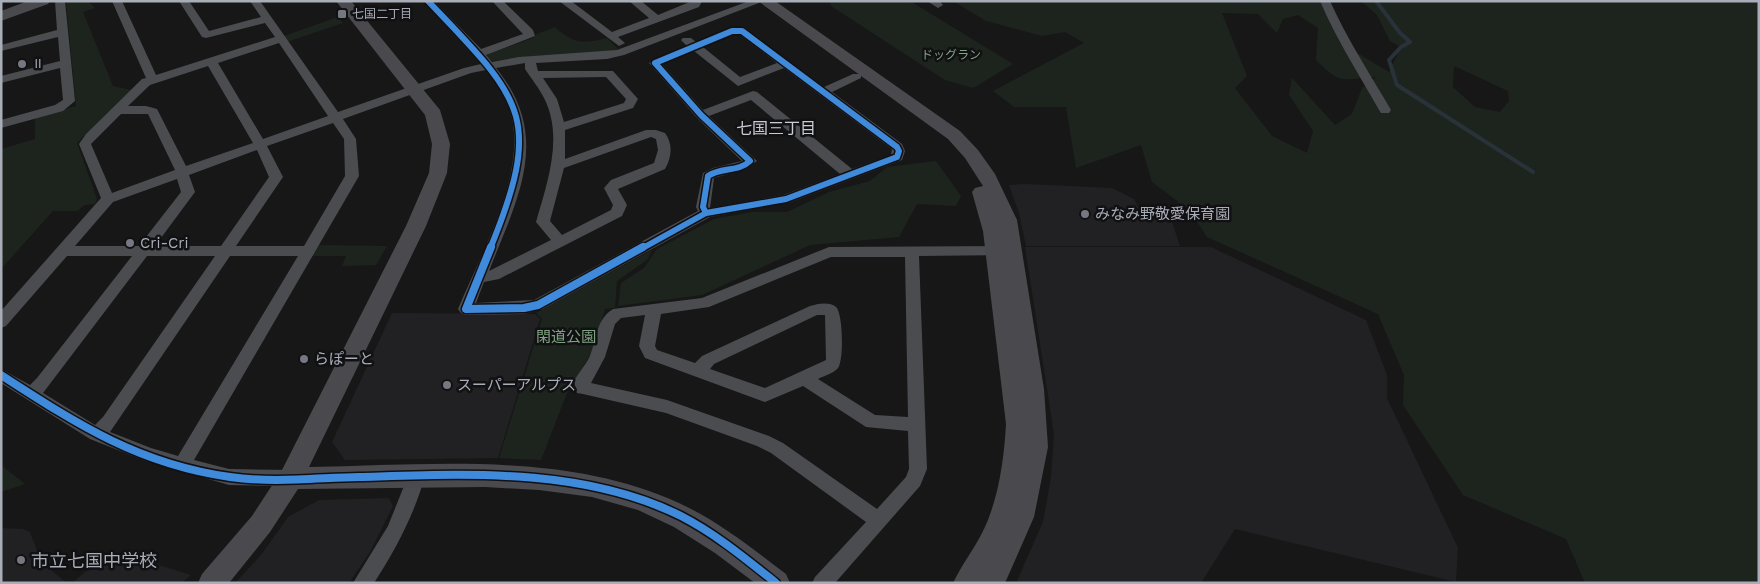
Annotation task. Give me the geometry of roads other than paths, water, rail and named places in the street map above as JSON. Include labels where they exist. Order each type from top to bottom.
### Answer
[{"type":"street","points":[[1,7],[17,1]]},
{"type":"street","points":[[1,16],[43,1]]},
{"type":"street","points":[[1,124],[59,108],[67,104],[67,63],[60,1]]},
{"type":"street","points":[[117,1],[116,3],[153,80]]},
{"type":"street","points":[[184,1],[206,35],[266,19]]},
{"type":"street","points":[[182,465],[351,179],[351,144],[255,1]]},
{"type":"street","points":[[212,583],[261,524],[291,478],[416,226],[438,174],[441,144],[434,114],[415,88],[343,1]]},
{"type":"street","points":[[428,1],[492,70],[510,97],[520,125],[522,144],[520,169],[513,193],[466,309],[532,307],[706,213],[786,199],[897,157],[899,151],[897,147],[739,30],[694,45],[658,60],[655,64],[701,116],[750,160],[747,164],[715,171],[708,176],[703,207],[706,213]]},
{"type":"street","points":[[1,322],[108,199],[415,88],[482,60],[529,36],[529,32],[497,1]]},
{"type":"street","points":[[564,1],[583,17],[612,36],[628,51]]},
{"type":"street","points":[[634,1],[656,19]]},
{"type":"street","points":[[612,36],[695,5],[697,1]]},
{"type":"street","points":[[1325,1],[1339,34],[1354,55],[1386,110]]},
{"type":"street","points":[[482,60],[530,60],[606,56],[628,51],[758,2]]},
{"type":"street","points":[[758,2],[923,123],[952,148],[966,165],[986,202],[1003,251],[1032,389],[1036,447],[1022,517],[1006,554],[990,583]]},
{"type":"street","points":[[758,2],[934,119],[967,147],[989,176],[998,194],[1007,220],[1003,251],[1018,424],[1017,446],[1006,500],[997,529],[967,583]]},
{"type":"street","points":[[1,48],[64,32]]},
{"type":"street","points":[[678,32],[738,82],[785,64]]},
{"type":"street","points":[[108,199],[85,142],[141,85],[281,39]]},
{"type":"street","points":[[530,60],[530,66],[551,99],[559,128],[558,166],[543,222],[561,242]]},
{"type":"street","points":[[96,434],[109,422],[276,177],[276,172],[211,61]]},
{"type":"street","points":[[1,80],[67,63]]},
{"type":"street","points":[[536,76],[609,73],[632,99],[629,105],[559,128]]},
{"type":"street","points":[[823,92],[857,76]]},
{"type":"street","points":[[701,116],[753,96],[850,174]]},
{"type":"street","points":[[30,394],[43,383],[188,192],[182,172],[153,112],[146,110],[117,110]]},
{"type":"street","points":[[478,278],[494,276],[619,210],[620,205],[611,188],[616,183],[660,166],[665,144],[664,139],[660,135],[650,133],[558,166]]},
{"type":"street","points":[[62,251],[308,251]]},
{"type":"street","points":[[878,520],[777,448],[763,441],[667,407],[583,388],[582,381],[596,358],[612,315],[710,302],[829,252],[1003,251]]},
{"type":"street","points":[[822,583],[914,481],[919,458],[912,253]]},
{"type":"street","points":[[654,309],[647,346],[648,352],[697,371],[764,395],[827,368],[834,360],[834,317],[829,309],[815,310],[708,360],[697,371]]},
{"type":"street","points":[[1,376],[96,434],[127,447],[182,465],[237,478],[416,476],[538,478],[589,485],[622,493],[668,510],[704,529],[731,547],[776,583]]},
{"type":"street","points":[[804,379],[872,422],[918,424]]},
{"type":"street","points":[[363,583],[391,540],[407,507],[416,476]]},
{"type":"waterway","points":[[1376,1],[1400,33],[1410,42],[1401,47],[1389,60],[1397,85],[1533,172]]},
{"type":"place","name":"七国二丁目","points":[[342,14]]},
{"type":"place","name":"Ⅱ","points":[[22,64]]},
{"type":"place","name":"みなみ野敬愛保育園","points":[[1085,214]]},
{"type":"place","name":"Cri-Cri","points":[[130,243]]},
{"type":"place","name":"らぽーと","points":[[304,359]]},
{"type":"place","name":"スーパーアルプス","points":[[447,385]]},
{"type":"place","name":"市立七国中学校","points":[[21,560]]},
{"type":"district","name":"七国三丁目","points":[[776,128]]},
{"type":"park label","name":"ドッグラン","points":[[951,55]]},
{"type":"park label","name":"閑道公園","points":[[566,337]]}]
